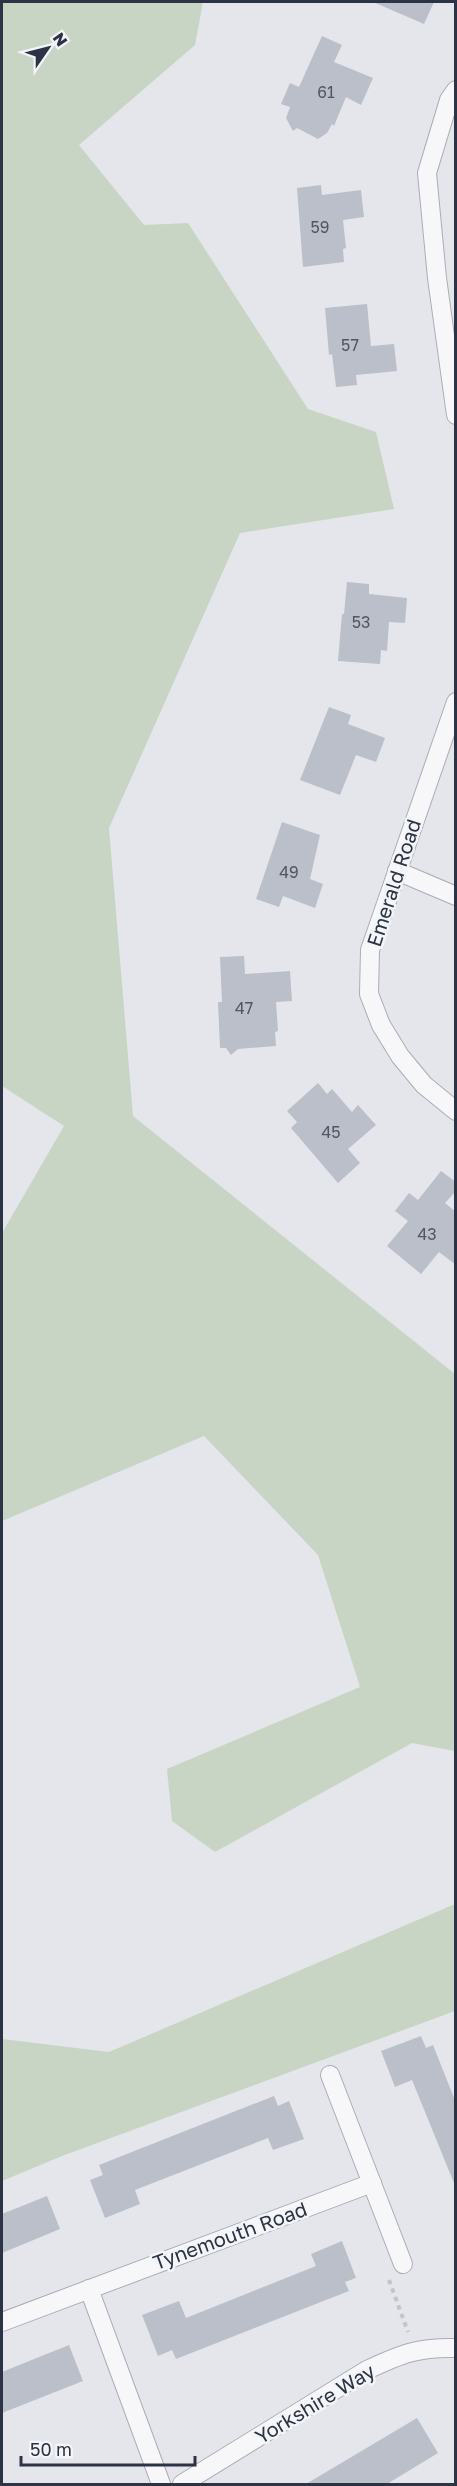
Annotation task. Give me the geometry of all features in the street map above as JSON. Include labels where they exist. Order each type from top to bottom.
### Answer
[{"type":"street","points":[[456,90],[449,100],[428,173],[437,278],[456,415]]},
{"type":"street","name":"Emerald Road","points":[[456,702],[370,950],[369,994],[381,1025],[400,1056],[424,1085],[456,1111]]},
{"type":"street","points":[[397,871],[456,896]]},
{"type":"street","points":[[330,2075],[403,2264]]},
{"type":"street","name":"Tynemouth Road","points":[[2,2322],[372,2183]]},
{"type":"street","points":[[89,2289],[161,2484]]},
{"type":"street","name":"Yorkshire Way","points":[[182,2484],[367,2370],[422,2348],[456,2348]]},
{"type":"path","points":[[403,2264],[387,2274],[408,2332]]},
{"type":"green space","points":[[2,2],[203,2],[195,45],[79,145],[144,225],[188,223],[308,409],[376,432],[394,509],[240,533],[109,828],[133,1116],[455,1374],[455,1751],[412,1743],[215,1852],[172,1821],[167,1769],[360,1687],[318,1555],[204,1436],[2,1521],[2,1233],[64,1126],[2,1086]]},
{"type":"green space","points":[[455,1904],[455,2011],[62,2156],[2,2181],[2,2039],[109,2052]]},
{"type":"building","points":[[373,2],[434,2],[424,24]]},
{"type":"building","points":[[322,36],[342,45],[334,62],[373,78],[361,105],[346,97],[334,126],[332,124],[327,133],[318,139],[297,128],[293,131],[286,118],[290,107],[281,104],[290,83],[299,87]]},
{"type":"building","points":[[321,185],[322,195],[361,190],[364,217],[343,220],[346,248],[343,249],[344,262],[303,267],[297,188]]},
{"type":"building","points":[[367,304],[371,346],[394,344],[397,371],[356,375],[357,385],[336,387],[332,354],[329,355],[325,308]]},
{"type":"building","points":[[347,582],[369,584],[369,594],[407,598],[405,623],[389,622],[387,651],[381,650],[380,664],[338,661]]},
{"type":"building","points":[[329,707],[351,715],[348,724],[385,738],[376,762],[356,755],[340,795],[300,780]]},
{"type":"building","points":[[282,822],[320,835],[310,879],[323,884],[315,908],[283,896],[279,907],[256,899]]},
{"type":"building","points":[[244,956],[245,974],[290,971],[292,1001],[276,1002],[278,1031],[275,1032],[276,1046],[238,1049],[231,1055],[226,1048],[220,1048],[218,1002],[222,1002],[220,957]]},
{"type":"building","points":[[318,1083],[327,1094],[332,1089],[352,1112],[358,1105],[376,1125],[348,1149],[360,1163],[338,1183],[291,1128],[297,1122],[287,1111]]},
{"type":"building","points":[[441,1171],[456,1182],[456,1191],[445,1203],[456,1212],[456,1265],[439,1252],[421,1274],[387,1246],[408,1221],[395,1211],[409,1193],[418,1200]]},
{"type":"building","points":[[421,2036],[426,2048],[433,2045],[456,2103],[456,2188],[412,2080],[395,2087],[381,2051]]},
{"type":"building","points":[[274,2096],[278,2106],[289,2101],[304,2139],[273,2150],[268,2138],[135,2190],[140,2204],[105,2218],[90,2180],[103,2175],[99,2165]]},
{"type":"building","points":[[47,2196],[60,2229],[2,2253],[2,2214]]},
{"type":"building","points":[[342,2241],[356,2278],[345,2282],[349,2291],[176,2359],[172,2350],[158,2356],[142,2315],[179,2301],[186,2318],[316,2266],[311,2254]]},
{"type":"building","points":[[69,2345],[83,2381],[2,2413],[2,2372]]},
{"type":"building","points":[[417,2418],[438,2453],[387,2484],[306,2484]]}]
